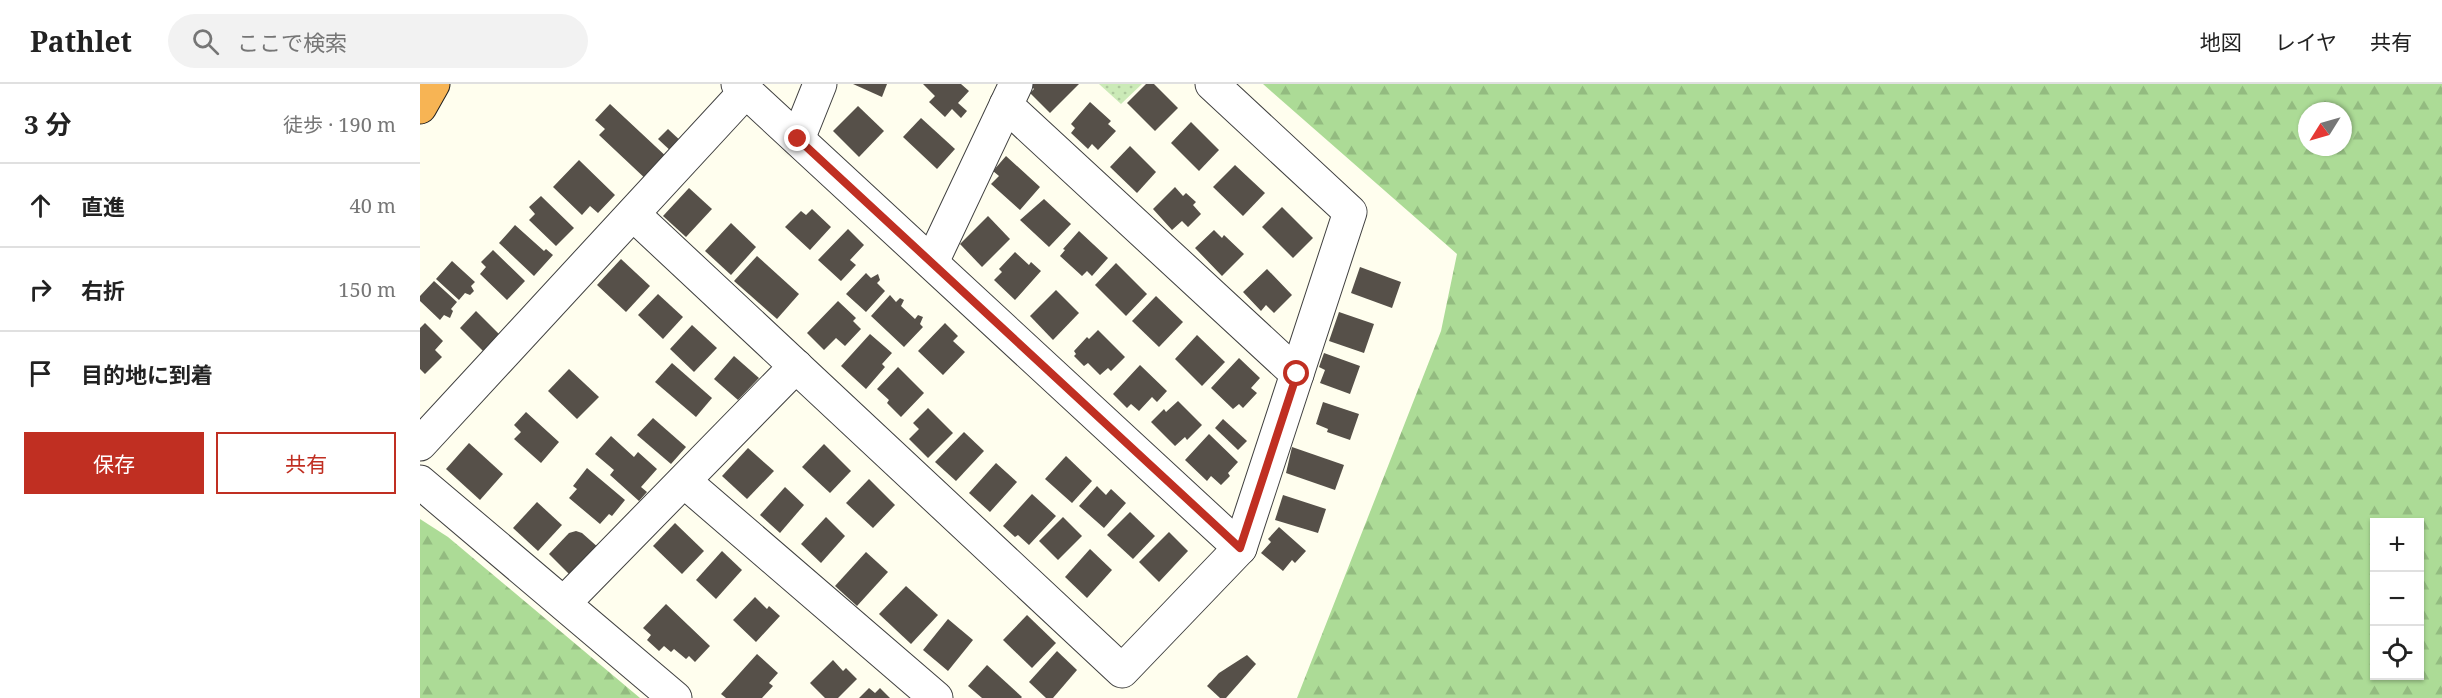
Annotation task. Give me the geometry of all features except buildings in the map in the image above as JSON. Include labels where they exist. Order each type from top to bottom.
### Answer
[{"type":"highway","points":[[420,106],[433,84]]},
{"type":"street","points":[[798,139],[820,84]]},
{"type":"street","points":[[633,214],[1122,671],[1240,548],[1350,212],[1212,84]]},
{"type":"street","points":[[420,444],[633,214],[742,87],[1240,548]]},
{"type":"street","points":[[932,262],[1011,94],[1297,374]]},
{"type":"street","points":[[564,603],[796,366]]},
{"type":"street","points":[[684,481],[936,698]]},
{"type":"street","points":[[420,482],[675,698]]},
{"type":"green space","points":[[1099,84],[1142,84],[1121,104]]},
{"type":"green space","points":[[1263,84],[2442,84],[2442,698],[1297,698],[1441,331],[1457,254]]},
{"type":"green space","points":[[420,519],[448,537],[640,698],[420,698]]},
{"type":"route","points":[[798,139],[1240,548],[1297,374]]}]
